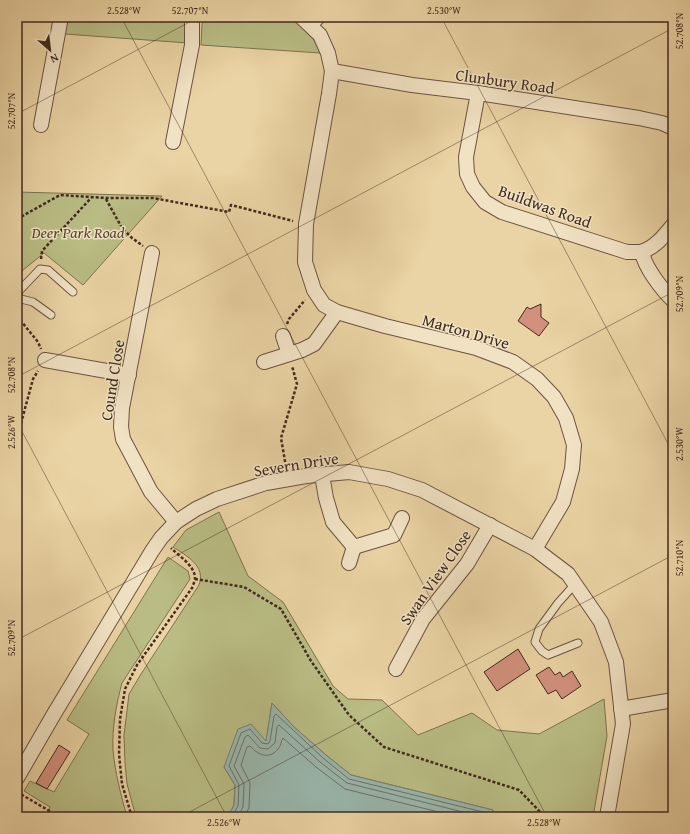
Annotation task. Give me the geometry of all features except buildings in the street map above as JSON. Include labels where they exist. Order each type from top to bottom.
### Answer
[{"type":"street","points":[[41,125],[60,17]]},
{"type":"street","points":[[173,142],[192,45],[192,17]]},
{"type":"street","name":"Marton Drive","points":[[301,17],[320,35],[325,45],[332,71],[306,224],[305,262],[314,290],[324,305],[337,312],[385,326],[476,348],[513,362],[537,380],[554,397],[566,418],[574,445],[572,469],[563,502],[535,549]]},
{"type":"street","name":"Clunbury Road","points":[[332,71],[412,85],[639,118],[662,123],[673,128]]},
{"type":"street","name":"Buildwas Road","points":[[478,94],[466,162],[467,174],[473,187],[485,202],[502,212],[627,252],[642,252]]},
{"type":"street","points":[[673,225],[662,239],[642,252],[643,259],[667,294],[673,300]]},
{"type":"street","name":"Cound Close","points":[[152,253],[122,408],[121,427],[123,439],[151,492],[176,522]]},
{"type":"street","points":[[264,362],[314,344],[337,312]]},
{"type":"street","points":[[283,336],[289,354]]},
{"type":"street","points":[[45,360],[128,375]]},
{"type":"street","name":"Severn Drive","points":[[18,774],[152,551],[161,538],[176,522],[196,509],[217,499],[266,483],[349,472],[388,479],[422,490],[535,549],[568,574],[601,622],[616,662],[623,724],[607,817]]},
{"type":"street","points":[[322,475],[326,498],[333,522],[354,547]]},
{"type":"street","points":[[354,547],[394,535],[402,518]]},
{"type":"street","name":"Swan View Close","points":[[396,669],[423,619],[467,564],[490,525]]},
{"type":"street","points":[[349,563],[354,547]]},
{"type":"street","points":[[621,708],[673,700]]},
{"type":"lane","points":[[313,27],[324,17]]},
{"type":"lane","points":[[51,315],[33,302],[17,298],[20,291],[40,269],[48,270],[73,292]]},
{"type":"lane","points":[[575,584],[558,603],[539,629],[535,642],[542,651],[548,655],[578,643]]},
{"type":"path","points":[[17,219],[60,195],[106,198],[153,198],[229,212],[231,204],[306,224]]},
{"type":"path","points":[[40,269],[42,251],[91,197]]},
{"type":"path","points":[[106,198],[122,228],[132,238],[140,242],[152,253]]},
{"type":"path","points":[[283,336],[289,319],[314,290]]},
{"type":"path","points":[[17,316],[38,342],[45,360],[33,379],[17,438]]},
{"type":"path","points":[[289,354],[297,384],[281,438],[289,480]]},
{"type":"path","points":[[132,817],[122,784],[119,754],[120,719],[125,689],[137,665],[192,588],[195,579],[194,572],[190,566],[161,538]]},
{"type":"path","points":[[195,579],[244,587],[281,609],[311,661],[350,715],[384,747],[520,790],[545,817]]},
{"type":"path","points":[[17,791],[48,810],[56,817]]},
{"type":"green space","points":[[68,17],[186,17],[188,43],[65,34]]},
{"type":"green space","points":[[207,17],[288,17],[308,32],[320,53],[201,45],[202,24]]},
{"type":"green space","name":"Deer Park Road","points":[[17,192],[162,196],[83,285],[44,253],[17,275]]},
{"type":"green space","points":[[219,512],[248,576],[283,602],[333,686],[348,699],[382,700],[418,735],[472,713],[497,730],[539,734],[604,699],[607,736],[593,817],[492,817],[493,810],[351,775],[294,727],[272,703],[266,742],[224,767],[235,785],[234,805],[228,817],[136,817],[127,784],[125,763],[124,735],[129,694],[199,585],[200,572],[198,567],[189,558],[173,547],[186,530]]},
{"type":"green space","points":[[168,557],[188,571],[190,579],[122,683],[115,716],[113,733],[114,759],[118,784],[127,817],[48,817],[47,815],[50,807],[24,791],[30,781],[54,792],[89,734],[67,720]]},
{"type":"water","points":[[272,703],[294,727],[351,775],[493,810],[492,817],[228,817],[234,805],[235,785],[224,767],[238,729],[251,724],[266,741]]}]
